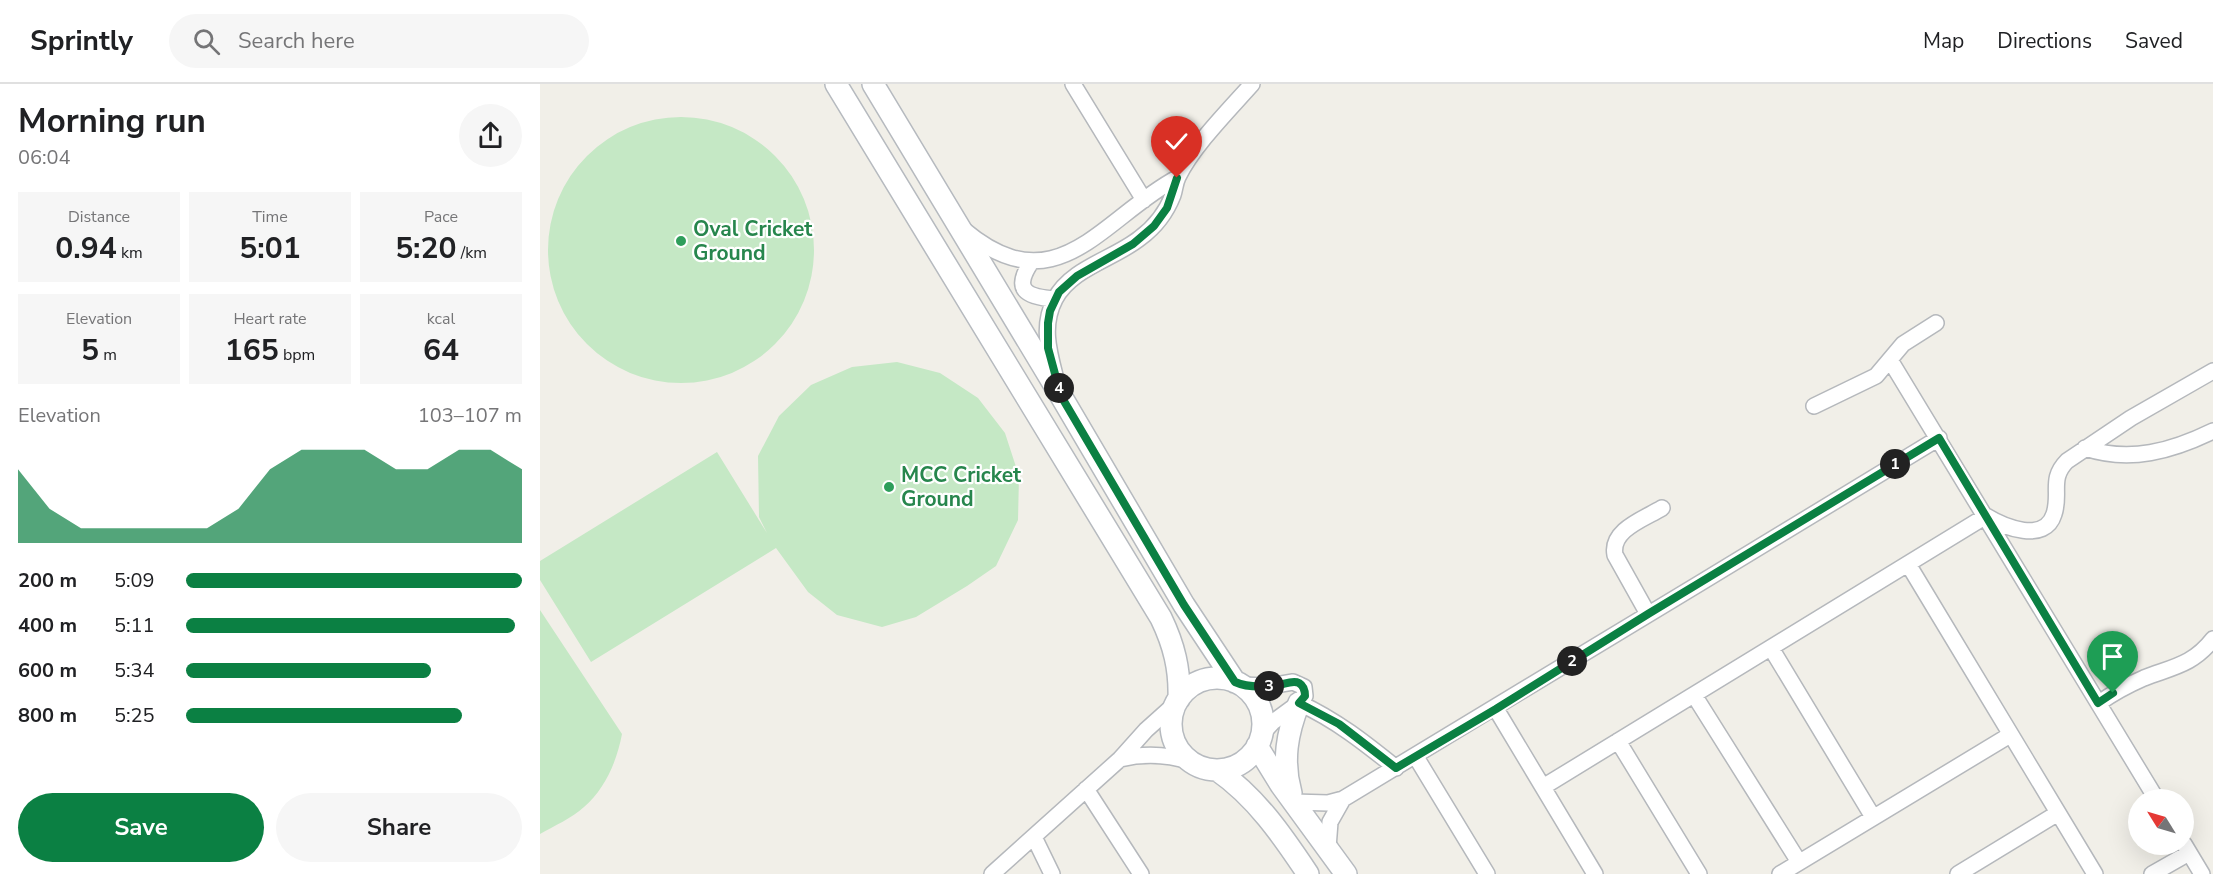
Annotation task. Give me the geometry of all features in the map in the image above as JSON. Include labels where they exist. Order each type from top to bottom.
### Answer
[{"type":"street","points":[[836,84],[1161,618],[1176,656],[1180,676],[1177,702],[1171,720],[1172,736],[1180,751],[1191,762]]},
{"type":"street","points":[[873,84],[1184,605],[1238,683],[1257,702],[1263,723],[1259,740],[1294,802],[1346,874]]},
{"type":"street","points":[[1073,84],[1144,200]]},
{"type":"street","points":[[1061,396],[1048,348],[1047,335],[1049,317],[1055,299],[1071,281],[1133,244],[1154,226],[1167,208],[1177,178],[1209,133],[1252,84]]},
{"type":"street","points":[[953,218],[972,236],[994,250],[1032,261],[1061,256],[1116,223],[1144,200],[1177,178]]},
{"type":"street","points":[[1032,261],[1023,274],[1022,280],[1026,292],[1037,298],[1055,299]]},
{"type":"street","points":[[1814,406],[1871,380],[1907,341],[1936,323]]},
{"type":"street","points":[[1890,360],[2150,789]]},
{"type":"street","points":[[1986,516],[2012,528],[2029,531],[2042,529],[2054,515],[2056,480],[2067,461],[2140,413],[2213,371]]},
{"type":"street","points":[[2085,448],[2120,456],[2144,454],[2213,432]]},
{"type":"street","points":[[1294,802],[1328,803],[1343,800],[1939,438]]},
{"type":"street","points":[[1648,614],[1617,560],[1614,544],[1623,531],[1662,508]]},
{"type":"street","points":[[1543,787],[1986,516]]},
{"type":"street","points":[[1908,564],[2095,874]]},
{"type":"street","points":[[2098,703],[2136,681],[2181,666],[2197,656],[2212,642]]},
{"type":"street","points":[[1771,648],[1873,817]]},
{"type":"street","points":[[992,874],[1120,759],[1190,687],[1204,680],[1219,678],[1238,683],[1269,686],[1297,682],[1305,691],[1305,696],[1299,703],[1273,722],[1240,764],[1217,770],[1156,755],[1120,759]]},
{"type":"street","points":[[1694,695],[1799,862]]},
{"type":"street","points":[[1299,703],[1339,724],[1396,768]]},
{"type":"street","points":[[1294,802],[1286,762],[1287,742],[1299,703]]},
{"type":"street","points":[[1496,709],[1595,874]]},
{"type":"street","points":[[1780,874],[2010,735]]},
{"type":"street","points":[[1618,741],[1699,874]]},
{"type":"street","points":[[1416,757],[1487,874]]},
{"type":"street","points":[[1217,770],[1232,780],[1259,806],[1308,874]]},
{"type":"street","points":[[1086,789],[1141,874]]},
{"type":"street","points":[[1328,848],[1330,822],[1343,800]]},
{"type":"street","points":[[1958,874],[2058,813]]},
{"type":"street","points":[[1034,837],[1052,874]]},
{"type":"street","points":[[2152,874],[2178,855]]},
{"type":"street","points":[[2190,855],[2202,874]]},
{"type":"green space","name":"Oval Cricket Ground","points":[[668,117],[694,117],[732,127],[755,139],[775,156],[792,176],[804,199],[812,224],[814,250],[812,276],[804,301],[792,324],[775,344],[755,361],[732,373],[707,381],[668,383],[642,377],[618,367],[597,353],[578,334],[564,313],[554,289],[548,263],[548,237],[554,211],[564,187],[578,166],[597,147],[618,133],[642,123]]},
{"type":"green space","name":"MCC Cricket Ground","points":[[897,362],[940,373],[978,398],[1005,433],[1019,476],[1018,520],[996,566],[916,617],[882,627],[837,615],[808,592],[776,548],[591,662],[540,580],[540,561],[717,452],[767,533],[759,517],[758,456],[779,416],[811,385],[852,367]]},
{"type":"green space","points":[[540,610],[622,734],[613,764],[598,792],[579,811],[540,834]]},
{"type":"place","name":"Oval Cricket Ground","points":[[681,241]]},
{"type":"place","name":"MCC Cricket Ground","points":[[889,487]]},
{"type":"route","points":[[1177,178],[1167,208],[1154,226],[1133,244],[1077,276],[1059,292],[1050,311],[1048,348],[1061,396],[1184,605],[1235,682],[1255,686],[1293,682],[1301,684],[1304,687],[1305,696],[1299,703],[1339,724],[1396,768],[1939,438],[2098,703],[2113,693]]}]
